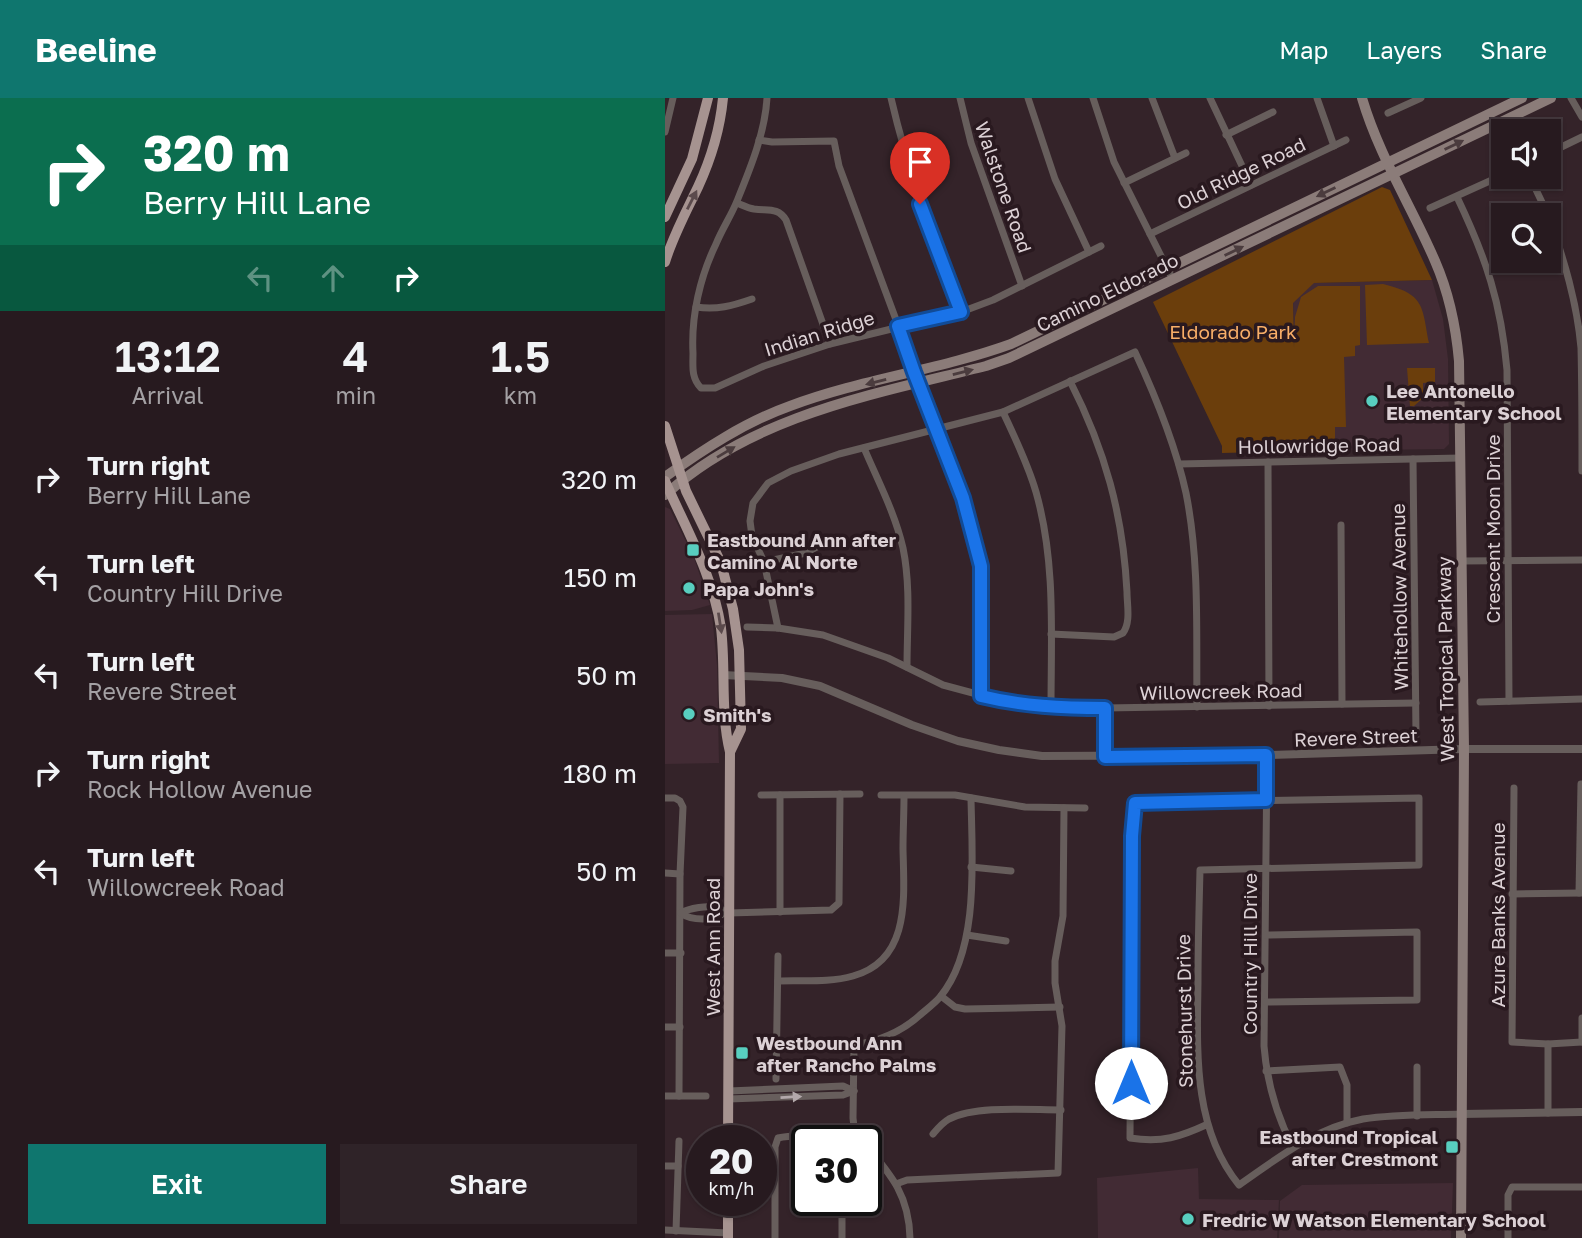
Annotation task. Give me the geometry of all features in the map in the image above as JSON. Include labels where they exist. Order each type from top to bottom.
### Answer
[{"type":"main road","points":[[665,216],[692,159],[708,98]]},
{"type":"main road","points":[[666,257],[707,165],[718,130],[723,98]]},
{"type":"main road","name":"West Tropical Parkway","points":[[1362,98],[1387,162],[1435,261],[1449,300],[1459,361],[1464,749],[1461,1238]]},
{"type":"main road","name":"Camino Eldorado","points":[[666,486],[677,468],[720,440],[789,406],[833,392],[973,357],[1011,344],[1522,98]]},
{"type":"main road","name":"Camino Eldorado","points":[[666,486],[682,481],[734,447],[783,423],[820,410],[1009,358],[1551,98]]},
{"type":"main road","name":"West Ann Road","points":[[665,426],[682,481],[723,571],[736,622],[741,729],[730,752]]},
{"type":"main road","name":"West Ann Road","points":[[666,486],[698,551],[710,583],[720,626],[725,732],[730,752],[727,913],[728,1125]]},
{"type":"main road","points":[[728,1216],[728,1235]]},
{"type":"street","points":[[665,132],[673,98]]},
{"type":"street","points":[[752,299],[726,308],[696,307],[699,289],[714,246],[737,203],[759,140],[767,98]]},
{"type":"street","points":[[891,98],[903,151],[916,191],[961,312]]},
{"type":"street","name":"Walstone Road","points":[[960,98],[971,144],[1022,286]]},
{"type":"street","points":[[1028,98],[1055,179],[1089,252]]},
{"type":"street","points":[[1093,98],[1102,129],[1124,183],[1173,280]]},
{"type":"street","points":[[1152,98],[1175,159]]},
{"type":"street","points":[[1210,98],[1251,185]]},
{"type":"street","points":[[1317,98],[1333,146]]},
{"type":"street","points":[[1388,113],[1410,100],[1421,98]]},
{"type":"street","points":[[1571,98],[1582,117]]},
{"type":"street","points":[[1226,135],[1273,112]]},
{"type":"street","points":[[1561,147],[1582,137]]},
{"type":"street","points":[[759,140],[834,141],[839,166],[963,498],[981,566],[981,696]]},
{"type":"street","name":"Old Ridge Road","points":[[1150,234],[1346,140]]},
{"type":"street","points":[[1124,183],[1187,153]]},
{"type":"street","points":[[1430,208],[1491,181]]},
{"type":"street","name":"Crescent Moon Drive","points":[[1457,197],[1489,270],[1504,334],[1507,370],[1509,701]]},
{"type":"street","points":[[737,203],[751,209],[776,210],[786,219],[830,344]]},
{"type":"street","name":"Indian Ridge","points":[[696,307],[692,342],[694,376],[701,388],[715,388],[764,366],[830,344],[961,312],[1022,286],[1101,246]]},
{"type":"street","points":[[1561,250],[1573,297],[1581,347],[1582,471]]},
{"type":"street","points":[[778,628],[764,562],[752,536],[750,521],[753,503],[761,489],[791,471],[864,448],[1003,412],[1135,352],[1156,397],[1179,464],[1192,528],[1197,707]]},
{"type":"street","points":[[1051,634],[1114,637],[1123,633],[1128,622],[1125,560],[1118,514],[1093,427],[1070,381]]},
{"type":"street","points":[[1003,412],[1036,491],[1046,534],[1050,571],[1051,708]]},
{"type":"street","points":[[864,448],[894,519],[902,548],[907,578],[907,667]]},
{"type":"street","name":"Hollowridge Road","points":[[1179,464],[1460,458]]},
{"type":"street","name":"Whitehollow Avenue","points":[[1413,459],[1416,735]]},
{"type":"street","points":[[1268,462],[1269,706]]},
{"type":"street","points":[[1341,525],[1342,704]]},
{"type":"street","points":[[764,562],[806,553],[833,538]]},
{"type":"street","points":[[1461,561],[1582,560]]},
{"type":"street","name":"Willowcreek Road","points":[[747,626],[823,635],[860,646],[943,685],[1014,704],[1051,708],[1105,708],[1416,703]]},
{"type":"street","name":"Revere Street","points":[[723,675],[782,678],[820,686],[936,733],[978,746],[1042,756],[1582,749]]},
{"type":"street","points":[[1480,702],[1582,699]]},
{"type":"street","points":[[1105,708],[1105,757]]},
{"type":"street","name":"Country Hill Drive","points":[[1266,755],[1266,1071],[1280,1123],[1293,1147]]},
{"type":"street","points":[[1512,894],[1580,893],[1581,784]]},
{"type":"street","name":"Azure Banks Avenue","points":[[1514,788],[1512,1042],[1548,1044]]},
{"type":"street","points":[[681,914],[687,917],[718,918],[727,913],[836,908],[839,903],[840,794]]},
{"type":"street","points":[[761,795],[860,794]]},
{"type":"street","points":[[780,795],[780,912]]},
{"type":"street","points":[[881,795],[955,795],[1025,807],[1086,808]]},
{"type":"street","points":[[778,981],[840,979],[853,976],[870,970],[885,956],[901,926],[904,796]]},
{"type":"street","points":[[665,798],[674,798],[680,801],[683,807],[679,1096]]},
{"type":"street","points":[[777,1048],[854,1045],[875,1040],[902,1028],[941,996],[960,962],[967,935],[971,798]]},
{"type":"street","points":[[1208,1124],[1179,1137],[1151,1141],[1130,1138],[1132,836],[1135,803],[1419,798],[1419,865],[1265,868]]},
{"type":"street","points":[[896,1184],[907,1180],[1058,1173],[1062,1026],[1055,983],[1055,961],[1063,916],[1064,808]]},
{"type":"street","points":[[971,867],[1011,871]]},
{"type":"street","name":"Stonehurst Drive","points":[[1265,868],[1200,870],[1197,1037],[1201,1095],[1208,1124],[1230,1174],[1239,1185],[1293,1147]]},
{"type":"street","points":[[665,873],[680,874]]},
{"type":"street","points":[[1266,935],[1417,932],[1417,1000],[1266,1002]]},
{"type":"street","points":[[967,935],[1006,941]]},
{"type":"street","points":[[665,953],[681,953]]},
{"type":"street","points":[[776,1079],[778,956]]},
{"type":"street","points":[[941,996],[955,1007],[965,1009],[1060,1007]]},
{"type":"street","points":[[1548,1113],[1548,1044],[1582,1042],[1582,1017]]},
{"type":"street","points":[[665,1027],[680,1027]]},
{"type":"street","points":[[854,1045],[854,1125]]},
{"type":"street","points":[[1266,1071],[1340,1067],[1347,1085],[1347,1123]]},
{"type":"street","points":[[1417,1067],[1417,1116]]},
{"type":"street","points":[[729,1095],[843,1086],[853,1091]]},
{"type":"street","points":[[665,1096],[706,1096]]},
{"type":"street","points":[[933,1134],[941,1124],[961,1115],[991,1111],[1061,1110]]},
{"type":"street","points":[[1293,1147],[1347,1123],[1380,1117],[1582,1112]]},
{"type":"street","points":[[775,1238],[775,1147],[778,1138],[791,1136]]},
{"type":"street","points":[[676,1231],[678,1141]]},
{"type":"street","points":[[882,1165],[896,1184],[908,1210],[910,1238]]},
{"type":"street","points":[[665,1166],[678,1166]]},
{"type":"street","points":[[1508,1238],[1510,1190],[1516,1187],[1582,1187]]},
{"type":"street","points":[[842,1216],[842,1238]]},
{"type":"street","points":[[665,1230],[728,1235]]},
{"type":"shaded area","name":"Lee Antonello Elementary School","points":[[1432,280],[1443,319],[1448,359],[1449,444],[1444,449],[1296,451],[1293,302],[1313,283]]},
{"type":"shaded area","points":[[665,507],[670,509],[694,558],[710,605],[692,610],[665,611]]},
{"type":"shaded area","points":[[712,614],[717,665],[719,763],[665,764],[665,615]]},
{"type":"shaded area","name":"Fredric W Watson Elementary School","points":[[1198,1168],[1199,1199],[1279,1200],[1277,1238],[1098,1238],[1097,1178]]},
{"type":"shaded area","points":[[1453,1183],[1451,1238],[1279,1238],[1280,1201],[1302,1185]]},
{"type":"green space","name":"Eldorado Park","points":[[1382,187],[1390,190],[1432,280],[1314,283],[1293,303],[1294,348],[1295,317],[1301,297],[1318,286],[1360,286],[1360,345],[1355,346],[1355,356],[1344,357],[1346,427],[1335,427],[1335,450],[1222,453],[1222,446],[1153,302]]},
{"type":"green space","points":[[1383,284],[1407,292],[1419,303],[1429,343],[1367,345],[1365,285]]},
{"type":"green space","points":[[1407,368],[1435,368],[1435,382],[1423,383],[1423,398],[1414,406],[1410,406]]},
{"type":"place","name":"Lee Antonello Elementary School","points":[[1372,401]]},
{"type":"place","name":"Eastbound Ann after Camino Al Norte","points":[[693,550]]},
{"type":"place","name":"Papa John's","points":[[689,588]]},
{"type":"place","name":"Smith's","points":[[689,714]]},
{"type":"place","name":"Westbound Ann after Rancho Palms","points":[[742,1053]]},
{"type":"place","name":"Eastbound Tropical after Crestmont","points":[[1452,1147]]},
{"type":"place","name":"Fredric W Watson Elementary School","points":[[1188,1219]]},
{"type":"route","points":[[920,204],[961,312],[898,326],[963,498],[981,566],[981,696],[1014,704],[1051,708],[1105,708],[1105,757],[1266,755],[1266,800],[1135,803],[1132,836],[1131,1083]]}]
